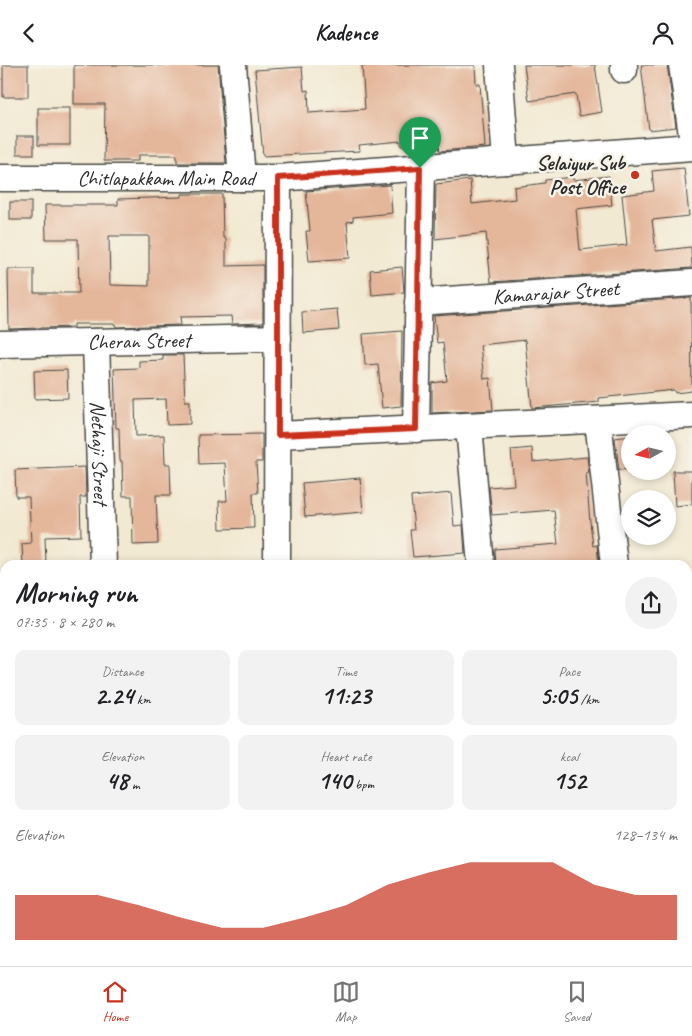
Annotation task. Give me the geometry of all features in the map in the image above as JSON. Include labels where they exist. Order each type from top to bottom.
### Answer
[{"type":"street","points":[[233,65],[242,178]]},
{"type":"street","points":[[499,65],[506,161]]},
{"type":"street","points":[[682,65],[692,135]]},
{"type":"street","name":"Chitlapakkam Main Road","points":[[0,178],[278,178],[692,147]]},
{"type":"street","points":[[416,429],[420,168]]},
{"type":"street","points":[[277,560],[278,178]]},
{"type":"street","name":"Kamarajar Street","points":[[418,302],[692,283]]},
{"type":"street","name":"Cheran Street","points":[[0,344],[278,337]]},
{"type":"street","name":"Nethaji Street","points":[[96,342],[103,560]]},
{"type":"street","points":[[278,435],[692,415]]},
{"type":"street","points":[[598,420],[613,560]]},
{"type":"street","points":[[469,426],[481,560]]},
{"type":"building","points":[[3,65],[28,65],[28,97],[3,97]]},
{"type":"building","points":[[74,65],[218,65],[226,163],[177,163],[177,155],[138,155],[138,161],[104,161],[105,104],[74,104]]},
{"type":"building","points":[[362,65],[475,65],[476,84],[480,84],[485,147],[440,151],[439,144],[401,146],[401,141],[359,145],[360,151],[263,156],[255,70],[302,67],[304,91],[308,90],[309,113],[365,109]]},
{"type":"building","points":[[524,65],[595,65],[602,112],[579,116],[576,94],[529,101]]},
{"type":"building","points":[[641,65],[667,65],[676,127],[649,130]]},
{"type":"building","points":[[38,108],[70,108],[70,145],[38,145]]},
{"type":"building","points":[[17,136],[34,136],[34,154],[17,154]]},
{"type":"building","points":[[684,168],[689,216],[652,220],[656,251],[691,247],[692,268],[491,282],[486,233],[435,239],[436,184],[470,180],[472,204],[515,199],[514,187],[545,183],[545,180],[573,177],[573,180],[609,176],[612,205],[576,209],[580,250],[627,245],[622,195],[654,191],[652,171]]},
{"type":"building","points":[[390,185],[392,213],[353,217],[353,221],[347,222],[350,258],[309,261],[306,231],[310,231],[306,191]]},
{"type":"building","points":[[182,194],[222,194],[223,238],[226,238],[226,266],[263,265],[263,323],[232,324],[231,316],[180,317],[181,325],[116,327],[115,324],[74,324],[74,327],[9,329],[8,269],[34,269],[34,293],[79,293],[78,239],[46,239],[45,205],[118,205],[118,199],[182,197]],"holes":[[[109,236],[149,236],[149,286],[110,285]]]},
{"type":"building","points":[[10,202],[31,202],[31,220],[10,220]]},
{"type":"building","points":[[402,267],[404,292],[372,295],[370,270]]},
{"type":"building","points":[[691,298],[692,391],[675,393],[674,390],[599,398],[599,402],[532,408],[525,340],[480,345],[484,379],[490,378],[493,410],[432,413],[432,383],[447,381],[443,342],[437,343],[434,316]]},
{"type":"building","points":[[337,309],[339,330],[303,333],[302,312]]},
{"type":"building","points":[[402,331],[401,406],[382,408],[378,364],[365,365],[363,334]]},
{"type":"building","points":[[163,355],[183,355],[185,401],[190,401],[190,424],[167,425],[166,399],[135,400],[136,436],[164,435],[165,464],[170,464],[171,495],[156,495],[158,544],[133,545],[132,496],[123,496],[119,428],[116,428],[114,369],[139,368],[139,361],[163,360]]},
{"type":"building","points":[[67,370],[68,398],[35,399],[34,371]]},
{"type":"building","points":[[262,434],[262,462],[256,462],[258,493],[253,493],[254,528],[220,529],[219,501],[227,501],[225,463],[199,464],[198,435]]},
{"type":"building","points":[[621,437],[621,470],[619,470],[615,438]]},
{"type":"building","points":[[532,448],[533,462],[587,457],[589,473],[586,473],[590,522],[593,546],[597,545],[598,560],[496,560],[495,549],[558,544],[554,510],[492,515],[489,487],[514,485],[511,450]]},
{"type":"building","points":[[85,467],[86,497],[80,497],[81,536],[45,537],[46,560],[23,560],[22,544],[31,543],[29,497],[16,497],[15,470]]},
{"type":"building","points":[[676,471],[692,471],[692,504],[676,506],[676,490],[674,490],[674,480],[676,480]]},
{"type":"building","points":[[360,478],[363,512],[305,517],[302,483]]},
{"type":"building","points":[[451,493],[454,526],[463,525],[465,553],[413,557],[410,530],[414,530],[411,497]]},
{"type":"place","name":"Selaiyur Sub Post Office","points":[[635,175]]},
{"type":"route","points":[[420,168],[416,429],[278,435],[278,178],[420,168]]}]
